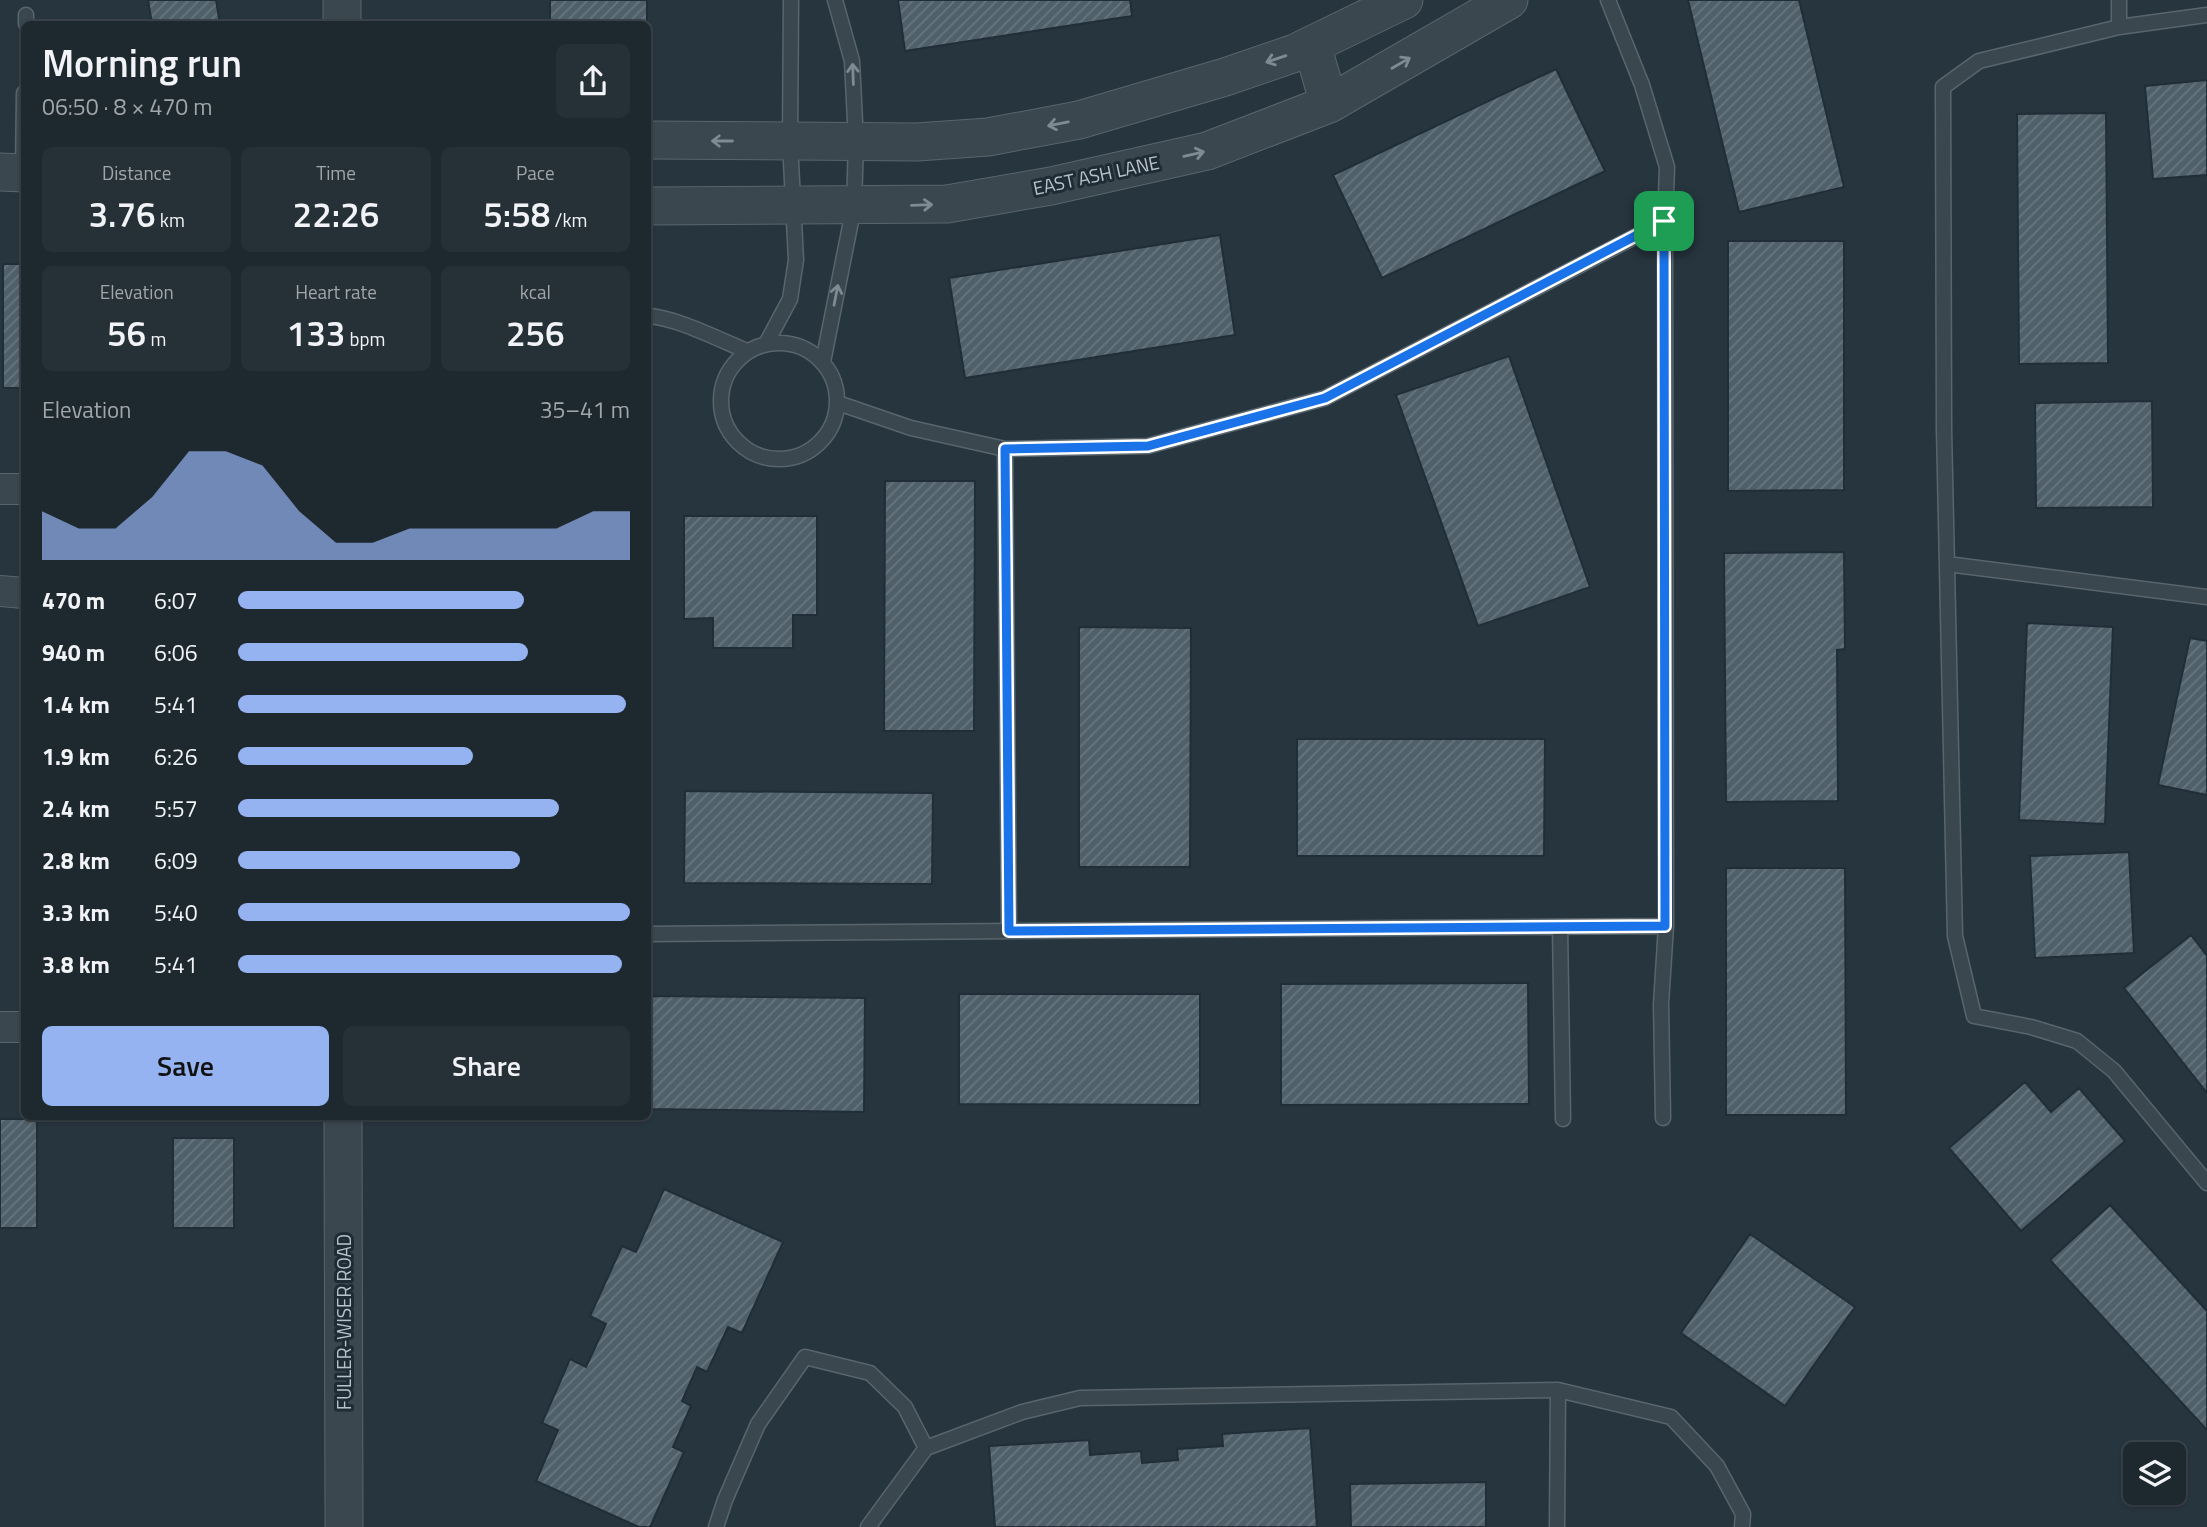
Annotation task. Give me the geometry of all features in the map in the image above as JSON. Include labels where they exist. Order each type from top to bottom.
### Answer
[{"type":"street","points":[[342,0],[342,21]]},
{"type":"street","points":[[651,141],[916,142],[988,137],[1079,120],[1295,53],[1404,0]]},
{"type":"street","name":"EAST ASH LANE","points":[[651,206],[947,204],[1051,186],[1207,151],[1329,104],[1508,0]]},
{"type":"street","points":[[1312,45],[1329,104]]},
{"type":"street","points":[[0,489],[21,489]]},
{"type":"street","points":[[0,592],[21,593]]},
{"type":"street","points":[[0,1027],[21,1027]]},
{"type":"street","name":"FULLER-WISER ROAD","points":[[343,1120],[344,1527]]},
{"type":"lane","points":[[766,344],[790,299],[796,260],[790,142],[791,0]]},
{"type":"lane","points":[[823,362],[854,206],[856,142],[852,61],[835,0]]},
{"type":"lane","points":[[1608,0],[1642,85],[1667,167],[1664,221],[1665,926],[1661,1004],[1664,1118]]},
{"type":"lane","points":[[2119,0],[2119,27]]},
{"type":"lane","points":[[2207,15],[2119,27],[1979,61],[1943,88],[1944,429],[1955,936],[1974,1016],[2031,1027],[2077,1041],[2114,1072],[2207,1183]]},
{"type":"lane","points":[[16,172],[21,123]]},
{"type":"lane","points":[[838,403],[911,428],[1005,449],[1148,446],[1325,398],[1664,221]]},
{"type":"lane","points":[[651,317],[688,327],[747,351]]},
{"type":"lane","points":[[766,344],[797,345],[823,362],[835,382],[838,403],[829,432],[807,453],[778,460],[749,453],[727,431],[719,402],[726,373],[747,351],[766,344]]},
{"type":"lane","points":[[1005,449],[1009,931]]},
{"type":"lane","points":[[1947,564],[2207,597]]},
{"type":"lane","points":[[651,934],[1665,926]]},
{"type":"lane","points":[[1560,927],[1563,1119]]},
{"type":"lane","points":[[716,1527],[758,1424],[805,1357],[870,1373],[905,1407],[926,1448]]},
{"type":"lane","points":[[1557,1527],[1558,1390]]},
{"type":"lane","points":[[868,1527],[926,1448],[1022,1412],[1080,1398],[1558,1390],[1671,1417],[1717,1466],[1744,1514],[1742,1527]]},
{"type":"building","points":[[148,0],[216,0],[220,21],[152,21]]},
{"type":"building","points":[[550,0],[647,0],[647,21],[550,21]]},
{"type":"building","points":[[898,0],[1130,0],[1132,16],[905,51]]},
{"type":"building","points":[[1688,0],[1799,0],[1844,187],[1739,212]]},
{"type":"building","points":[[1556,69],[1605,171],[1382,278],[1333,175]]},
{"type":"building","points":[[2207,80],[2207,175],[2153,179],[2145,86]]},
{"type":"building","points":[[2106,113],[2108,363],[2019,364],[2017,114]]},
{"type":"building","points":[[1220,235],[1235,335],[965,378],[949,278]]},
{"type":"building","points":[[1728,241],[1844,241],[1844,490],[1728,491]]},
{"type":"building","points":[[3,264],[21,264],[21,388],[3,388]]},
{"type":"building","points":[[1509,356],[1590,587],[1478,626],[1396,395]]},
{"type":"building","points":[[2152,401],[2153,507],[2036,508],[2035,403]]},
{"type":"building","points":[[885,481],[975,481],[974,731],[884,731]]},
{"type":"building","points":[[684,516],[817,516],[817,615],[793,615],[793,648],[713,648],[713,618],[684,619]]},
{"type":"building","points":[[1844,552],[1845,649],[1837,650],[1838,801],[1726,802],[1724,553]]},
{"type":"building","points":[[2027,623],[2113,627],[2105,824],[2019,820]]},
{"type":"building","points":[[1079,627],[1191,628],[1190,867],[1079,867]]},
{"type":"building","points":[[2190,638],[2207,641],[2207,795],[2158,785]]},
{"type":"building","points":[[1297,739],[1545,739],[1544,856],[1297,856]]},
{"type":"building","points":[[685,791],[933,793],[932,884],[684,883]]},
{"type":"building","points":[[2129,852],[2134,953],[2035,958],[2030,856]]},
{"type":"building","points":[[1726,868],[1845,868],[1846,1115],[1726,1115]]},
{"type":"building","points":[[2191,935],[2207,956],[2207,1093],[2124,988]]},
{"type":"building","points":[[1528,983],[1529,1104],[1281,1105],[1281,984]]},
{"type":"building","points":[[959,994],[1200,994],[1200,1105],[959,1104]]},
{"type":"building","points":[[651,996],[865,998],[864,1112],[651,1109]]},
{"type":"building","points":[[2025,1082],[2051,1112],[2079,1088],[2125,1141],[2021,1231],[1949,1148]]},
{"type":"building","points":[[0,1119],[37,1120],[37,1228],[0,1228]]},
{"type":"building","points":[[173,1138],[234,1138],[234,1228],[173,1228]]},
{"type":"building","points":[[664,1189],[783,1242],[742,1333],[728,1327],[707,1372],[697,1367],[682,1401],[691,1406],[673,1447],[684,1452],[650,1527],[639,1527],[536,1481],[558,1430],[542,1423],[570,1359],[586,1367],[606,1324],[590,1316],[622,1246],[636,1252]]},
{"type":"building","points":[[2110,1205],[2207,1311],[2207,1430],[2050,1260]]},
{"type":"building","points":[[1750,1234],[1855,1307],[1785,1406],[1681,1333]]},
{"type":"building","points":[[1310,1428],[1317,1527],[995,1527],[989,1446],[1089,1440],[1090,1455],[1141,1451],[1142,1463],[1178,1460],[1177,1449],[1223,1446],[1222,1434]]},
{"type":"building","points":[[1486,1482],[1486,1527],[1351,1527],[1350,1484]]},
{"type":"route","points":[[1664,221],[1665,926],[1009,931],[1005,449],[1148,446],[1325,398],[1664,221]]}]
